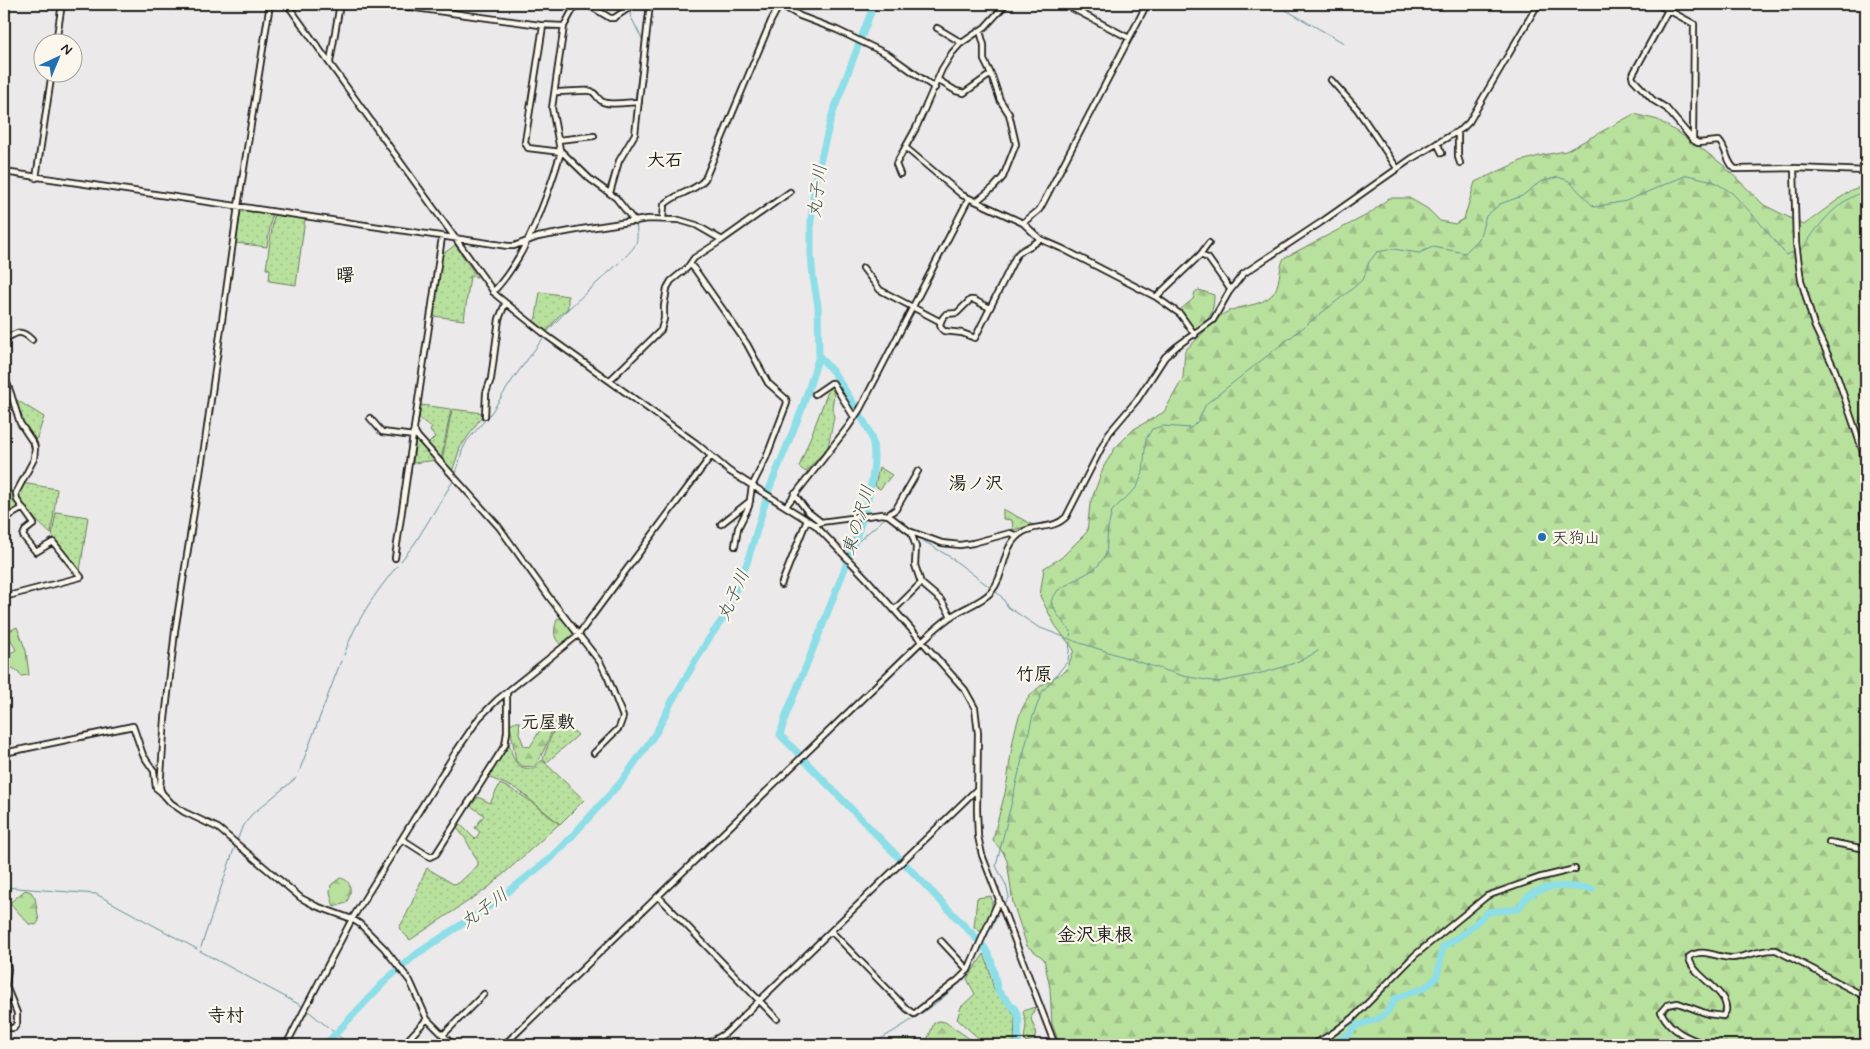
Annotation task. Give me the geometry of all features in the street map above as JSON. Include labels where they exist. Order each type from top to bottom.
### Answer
[{"type":"street","points":[[58,32],[62,4]]},
{"type":"street","points":[[162,793],[161,771],[165,719],[175,631],[270,4]]},
{"type":"street","points":[[288,4],[493,292],[505,304],[610,380],[729,471],[814,524],[844,554],[965,690],[976,708],[978,733],[978,836],[982,855],[1055,1045]]},
{"type":"street","points":[[330,62],[340,4]]},
{"type":"street","points":[[386,4],[542,26],[564,26]]},
{"type":"street","points":[[493,292],[515,263],[526,241],[548,192],[561,152],[552,108],[564,26],[576,4]]},
{"type":"street","points":[[587,4],[607,18],[614,18],[635,4]]},
{"type":"street","points":[[610,193],[619,161],[635,134],[650,4]]},
{"type":"street","points":[[663,219],[664,204],[668,200],[698,186],[705,179],[771,21],[780,4],[795,14],[837,30],[889,56],[935,88]]},
{"type":"street","points":[[900,174],[896,164],[906,148],[947,60],[962,43],[980,31],[1006,4]]},
{"type":"street","points":[[1064,4],[1129,38]]},
{"type":"street","points":[[1023,223],[1039,210],[1042,205],[1147,4]]},
{"type":"street","points":[[504,1045],[922,641],[951,616],[984,599],[995,588],[1009,547],[1021,532],[1056,525],[1066,517],[1110,433],[1136,400],[1165,357],[1213,320],[1230,289],[1243,274],[1320,223],[1397,168],[1458,131],[1473,118],[1538,4]]},
{"type":"street","points":[[1657,4],[1694,24],[1693,140]]},
{"type":"street","points":[[1668,10],[1632,76],[1653,100],[1666,108],[1693,140],[1698,143],[1719,141],[1730,164],[1735,169],[1794,168],[1866,171]]},
{"type":"street","points":[[542,26],[525,142],[528,148],[561,152],[590,180],[616,198],[635,222]]},
{"type":"street","points":[[937,28],[962,43]]},
{"type":"street","points":[[978,200],[1003,177],[1016,144],[1011,120],[1000,100],[984,60],[984,44],[980,31]]},
{"type":"street","points":[[938,80],[956,91],[964,93],[991,74]]},
{"type":"street","points":[[1331,80],[1356,109],[1397,168]]},
{"type":"street","points":[[36,178],[50,82]]},
{"type":"street","points":[[555,92],[590,91],[600,100],[608,103],[639,102]]},
{"type":"street","points":[[1458,131],[1458,157],[1460,163]]},
{"type":"street","points":[[558,140],[594,136]]},
{"type":"street","points":[[1437,143],[1442,153]]},
{"type":"street","points":[[906,148],[954,189],[969,198],[978,200],[1023,223],[1040,239],[1156,297],[1180,314],[1195,335]]},
{"type":"street","points":[[1794,168],[1796,243],[1801,280],[1814,325],[1835,370],[1862,449],[1865,468],[1863,513],[1866,530]]},
{"type":"street","points":[[4,172],[508,246],[582,229],[648,219],[678,220],[696,225],[722,240]]},
{"type":"street","points":[[610,380],[661,330],[667,288],[674,277],[700,254],[790,192]]},
{"type":"street","points":[[784,505],[854,417],[872,386],[969,198]]},
{"type":"street","points":[[395,558],[442,236]]},
{"type":"street","points":[[990,308],[970,300],[958,312],[946,314],[940,322],[941,328],[944,332],[962,333],[975,338],[1020,252],[1035,245],[1040,239]]},
{"type":"street","points":[[1156,297],[1209,244]]},
{"type":"street","points":[[1200,255],[1208,258],[1230,289]]},
{"type":"street","points":[[690,264],[747,344],[768,383],[786,399],[770,448],[752,486],[750,501],[738,528],[735,546]]},
{"type":"street","points":[[863,268],[880,290],[940,322]]},
{"type":"street","points":[[485,416],[486,393],[491,379],[499,319],[505,304]]},
{"type":"street","points":[[4,340],[18,332],[25,333],[32,340]]},
{"type":"street","points":[[4,375],[20,423],[34,446],[34,460],[16,490],[17,500],[34,524],[24,533],[24,536],[32,549],[38,551],[53,542],[81,578],[4,597]]},
{"type":"street","points":[[815,394],[830,383],[833,383],[854,417]]},
{"type":"street","points":[[370,418],[382,432],[414,436]]},
{"type":"street","points":[[414,430],[499,527],[600,662],[623,717],[619,728],[594,753]]},
{"type":"street","points":[[286,1045],[352,919],[455,753],[479,718],[488,708],[578,635],[711,456]]},
{"type":"street","points":[[888,516],[896,509],[918,471]]},
{"type":"street","points":[[794,494],[807,511],[821,522]]},
{"type":"street","points":[[721,524],[750,501]]},
{"type":"street","points":[[4,518],[23,508]]},
{"type":"street","points":[[814,524],[882,514],[911,532],[942,543],[960,545],[1010,533],[1017,536]]},
{"type":"street","points":[[781,585],[807,520]]},
{"type":"street","points":[[911,532],[916,547],[915,566],[921,584],[941,600],[951,616]]},
{"type":"street","points":[[894,610],[921,584]]},
{"type":"street","points":[[402,839],[430,858],[436,854],[504,745],[507,732],[507,693]]},
{"type":"street","points":[[4,753],[133,726],[143,755],[154,771],[156,788],[171,803],[184,812],[218,828],[301,898],[360,924],[390,955],[410,981],[427,1019],[453,1045]]},
{"type":"street","points":[[702,1045],[726,1033],[977,789]]},
{"type":"street","points":[[1829,842],[1866,849]]},
{"type":"street","points":[[1312,1045],[1336,1031],[1353,1018],[1415,955],[1487,896],[1538,878],[1575,869]]},
{"type":"street","points":[[658,896],[777,1018]]},
{"type":"street","points":[[831,931],[914,1014],[968,970],[999,900]]},
{"type":"street","points":[[941,941],[968,970]]},
{"type":"street","points":[[4,949],[8,970],[6,986],[16,1008],[17,1023],[14,1028],[4,1028]]},
{"type":"street","points":[[1708,1045],[1678,1032],[1666,1021],[1661,1012],[1672,1003],[1678,1003],[1715,1015],[1723,1016],[1726,1011],[1725,1004],[1714,987],[1691,967],[1689,957],[1693,954],[1706,953],[1731,958],[1776,950],[1866,997]]},
{"type":"street","points":[[443,1034],[484,994]]},
{"type":"street","points":[[403,1045],[427,1019]]},
{"type":"green space","points":[[1634,114],[1658,120],[1693,142],[1723,165],[1764,205],[1804,225],[1851,190],[1866,185],[1866,1045],[1060,1045],[1052,1024],[1050,988],[1044,959],[1027,946],[1013,903],[1007,861],[1003,852],[993,841],[1005,793],[1012,745],[1022,710],[1027,700],[1035,691],[1066,671],[1074,650],[1055,625],[1040,596],[1044,568],[1061,558],[1087,532],[1090,504],[1104,466],[1115,448],[1134,429],[1164,412],[1183,378],[1185,350],[1225,313],[1262,302],[1272,295],[1277,287],[1284,258],[1369,214],[1389,198],[1409,198],[1428,209],[1440,221],[1455,224],[1464,219],[1475,182],[1521,161],[1566,151]]},
{"type":"green space","points":[[241,209],[272,214],[267,247],[236,243]]},
{"type":"green space","points":[[274,215],[305,219],[296,285],[269,281],[270,269],[266,269]]},
{"type":"green space","points":[[455,245],[477,277],[470,276],[464,320],[433,316],[441,252],[446,252]]},
{"type":"green space","points":[[1199,290],[1214,295],[1213,304],[1208,319],[1199,328],[1194,329],[1187,326],[1184,322],[1180,310],[1193,299],[1195,292]]},
{"type":"green space","points":[[540,292],[568,296],[568,308],[547,331],[534,321]]},
{"type":"green space","points":[[831,387],[834,394],[832,408],[834,417],[828,447],[806,472],[799,467]]},
{"type":"green space","points":[[15,399],[44,417],[36,441],[20,420]]},
{"type":"green space","points":[[421,405],[451,409],[441,460],[428,444],[435,437],[430,431],[432,427],[419,419]]},
{"type":"green space","points":[[452,409],[483,413],[460,448],[452,472],[442,461]]},
{"type":"green space","points":[[416,438],[437,460],[413,463]]},
{"type":"green space","points":[[879,467],[892,475],[880,489],[875,486]]},
{"type":"green space","points":[[22,483],[57,489],[51,534],[32,515],[20,498],[18,492]]},
{"type":"green space","points":[[12,490],[13,500],[19,508],[9,513],[4,506],[4,494]]},
{"type":"green space","points":[[1003,509],[1033,525],[1013,530],[1012,520],[1003,519]]},
{"type":"green space","points":[[56,512],[88,517],[80,571],[52,535]]},
{"type":"green space","points":[[559,618],[565,621],[573,634],[562,645],[555,637],[556,623]]},
{"type":"green space","points":[[17,627],[26,651],[29,675],[21,676],[19,672],[4,663],[4,652],[7,655],[16,650],[7,632]]},
{"type":"green space","points":[[550,713],[553,714],[553,725],[541,757],[534,767],[522,766],[516,761],[510,725],[513,722],[520,722],[519,733],[524,746],[530,747]]},
{"type":"green space","points":[[558,717],[578,735],[546,763],[543,759]]},
{"type":"green space","points":[[509,743],[514,759],[519,765],[527,769],[534,769],[542,760],[584,800],[560,824],[517,789],[488,777]]},
{"type":"green space","points":[[500,784],[524,797],[559,824],[488,888],[410,940],[399,928],[427,868],[453,884],[459,883],[478,865],[465,838],[456,827],[459,823],[475,839],[480,832],[475,828],[484,815],[471,806],[478,797],[490,803]]},
{"type":"green space","points":[[340,878],[347,881],[350,892],[346,903],[334,907],[330,892],[331,885]]},
{"type":"green space","points":[[25,890],[31,892],[35,898],[39,921],[36,925],[29,924],[10,903]]},
{"type":"green space","points":[[991,896],[990,916],[981,932],[974,927],[977,898]]},
{"type":"green space","points":[[984,954],[994,990],[1010,1007],[1015,1017],[1014,1045],[986,1045],[957,1019],[961,1007],[975,994],[967,979]]},
{"type":"green space","points":[[1035,1007],[1031,1018],[1035,1037],[1034,1040],[1026,1042],[1024,1040],[1026,1024],[1023,1011]]},
{"type":"green space","points":[[939,1021],[945,1022],[979,1045],[874,1045],[898,1039],[923,1042],[928,1038],[934,1023]]},
{"type":"waterway","name":"丸子川","points":[[325,1045],[387,979],[418,953],[494,903],[552,857],[564,845],[621,782],[644,750],[657,731],[672,701],[708,640],[724,617],[747,563],[770,487],[802,409],[819,356],[818,306],[811,255],[811,221],[815,181],[832,115],[874,4]]},
{"type":"waterway","points":[[1282,4],[1284,9],[1344,43]]},
{"type":"waterway","points":[[631,10],[630,15],[643,41],[635,99]]},
{"type":"waterway","points":[[632,135],[635,105]]},
{"type":"waterway","points":[[619,157],[625,147]]},
{"type":"waterway","points":[[607,188],[616,163]]},
{"type":"waterway","points":[[1070,636],[1071,632],[1057,614],[1051,601],[1058,590],[1096,568],[1106,555],[1108,528],[1112,511],[1137,487],[1143,472],[1146,439],[1152,429],[1162,426],[1191,428],[1198,421],[1206,404],[1364,278],[1369,262],[1377,252],[1393,249],[1419,253],[1433,247],[1465,253],[1479,239],[1486,216],[1500,204],[1522,196],[1540,182],[1558,177],[1569,181],[1594,207],[1626,201],[1687,175],[1713,181],[1732,193],[1755,217],[1786,255],[1793,252]]},
{"type":"waterway","points":[[1800,250],[1836,208],[1850,198],[1866,191]]},
{"type":"waterway","points":[[623,259],[636,243],[636,224]]},
{"type":"waterway","points":[[547,332],[567,310],[619,263]]},
{"type":"waterway","points":[[456,474],[462,451],[467,441],[491,413],[544,337]]},
{"type":"waterway","name":"東の沢川","points":[[819,356],[834,373],[855,406]]},
{"type":"waterway","name":"東の沢川","points":[[822,627],[857,536],[871,486],[874,464],[873,444],[868,428],[858,413]]},
{"type":"waterway","points":[[401,561],[415,543],[453,481]]},
{"type":"waterway","points":[[852,547],[886,517],[910,534]]},
{"type":"waterway","points":[[917,537],[950,557],[991,588]]},
{"type":"waterway","points":[[344,655],[354,630],[366,608],[397,566]]},
{"type":"waterway","points":[[996,592],[1008,607],[1038,627],[1077,642],[1183,676],[1218,682],[1257,674],[1295,663],[1318,651]]},
{"type":"waterway","name":"東の沢川","points":[[800,755],[780,735],[786,715],[820,632]]},
{"type":"waterway","points":[[1006,902],[1009,896],[1006,885],[996,866],[1032,719],[1042,692],[1068,661],[1070,642]]},
{"type":"waterway","points":[[299,772],[341,661]]},
{"type":"waterway","name":"東の沢川","points":[[804,760],[900,859]]},
{"type":"waterway","points":[[237,841],[241,830],[251,815],[296,778]]},
{"type":"waterway","points":[[201,947],[235,846]]},
{"type":"waterway","name":"東の沢川","points":[[906,865],[978,940]]},
{"type":"waterway","name":"東の沢川","points":[[1331,1045],[1349,1034],[1355,1026],[1378,1019],[1387,1012],[1396,998],[1424,988],[1432,982],[1437,976],[1443,947],[1466,932],[1488,912],[1518,909],[1528,896],[1551,887],[1568,886],[1592,889]]},
{"type":"waterway","points":[[4,887],[96,894],[197,949]]},
{"type":"waterway","points":[[986,938],[998,914]]},
{"type":"waterway","name":"東の沢川","points":[[984,947],[991,959],[998,991],[1015,1009],[1019,1019],[1018,1045]]},
{"type":"waterway","points":[[200,951],[302,1006]]},
{"type":"waterway","points":[[871,1045],[943,998],[967,975],[975,962]]},
{"type":"waterway","points":[[307,1010],[346,1042]]},
{"type":"place","name":"天狗山","points":[[1542,537]]},
{"type":"district","name":"大石","points":[[665,160]]},
{"type":"district","name":"曙","points":[[345,275]]},
{"type":"district","name":"湯ノ沢","points":[[976,483]]},
{"type":"district","name":"竹原","points":[[1034,674]]},
{"type":"district","name":"元屋敷","points":[[548,722]]},
{"type":"district","name":"金沢東根","points":[[1095,934]]},
{"type":"district","name":"寺村","points":[[226,1015]]}]
